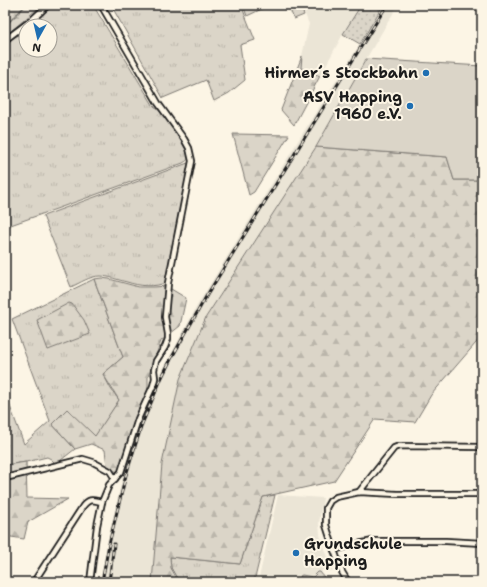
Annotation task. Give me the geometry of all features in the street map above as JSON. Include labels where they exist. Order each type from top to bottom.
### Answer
[{"type":"street","points":[[5,40],[48,5]]},
{"type":"street","points":[[90,582],[96,532],[102,502],[109,485],[121,472],[138,419],[153,386],[156,361],[168,339],[165,317],[168,284],[192,161],[191,153],[184,139],[158,103],[101,5]]},
{"type":"street","points":[[359,492],[394,448],[399,446],[482,447]]},
{"type":"street","points":[[5,478],[83,459],[93,462],[110,471],[115,479]]},
{"type":"street","points":[[348,582],[342,572],[326,525],[326,508],[330,501],[336,497],[359,492],[397,494],[482,494]]},
{"type":"street","points":[[35,580],[87,501],[92,500],[102,502]]},
{"type":"street","points":[[334,550],[373,541],[446,541],[482,543]]},
{"type":"shaded area","points":[[301,5],[361,5],[320,76],[301,68],[309,24]]},
{"type":"shaded area","points":[[383,5],[398,5],[316,147],[206,317],[180,379],[162,464],[152,582],[101,582],[108,538],[122,480],[133,445],[160,375],[198,304]]},
{"type":"shaded area","name":"Grundschule Happing","points":[[278,495],[323,498],[319,523],[320,535],[333,571],[322,570],[320,582],[258,582]]},
{"type":"green space","points":[[5,5],[42,5],[26,18],[18,18],[18,25],[5,36]]},
{"type":"green space","points":[[51,5],[93,5],[153,105],[164,115],[183,141],[188,152],[188,159],[183,163],[5,227],[5,42],[18,32],[18,58],[58,58],[58,18],[36,18]]},
{"type":"green space","points":[[111,5],[241,5],[255,40],[240,45],[245,80],[229,93],[214,101],[206,80],[163,98]]},
{"type":"green space","points":[[243,5],[270,5],[247,16]]},
{"type":"green space","points":[[288,5],[300,5],[304,15],[294,19]]},
{"type":"green space","points":[[361,5],[383,5],[360,44],[343,34]]},
{"type":"green space","points":[[302,56],[301,68],[320,76],[294,125],[281,110]]},
{"type":"green space","name":"ASV Happing 1960 e.V.","points":[[366,59],[482,66],[482,180],[454,180],[447,157],[316,147]]},
{"type":"green space","points":[[233,134],[289,135],[254,192],[249,195]]},
{"type":"green space","points":[[316,147],[447,157],[454,180],[482,180],[482,336],[431,395],[415,422],[375,419],[334,481],[263,497],[240,564],[170,557],[171,568],[179,582],[152,582],[162,464],[180,379],[206,317]]},
{"type":"green space","points":[[188,163],[167,282],[152,286],[132,283],[110,277],[96,276],[71,287],[43,216]]},
{"type":"green space","points":[[102,278],[139,287],[166,286],[186,298],[180,326],[161,341],[148,377],[148,390],[120,471],[118,472],[107,466],[105,450],[91,444],[75,449],[52,424],[67,409],[95,436],[119,400],[103,374],[123,357],[94,279]]},
{"type":"green space","points":[[94,279],[123,357],[103,374],[119,400],[95,437],[52,424],[75,449],[56,464],[47,457],[5,465],[5,393],[24,444],[50,421],[12,319]]},
{"type":"green space","points":[[69,303],[72,304],[84,320],[90,334],[48,350],[37,320]]},
{"type":"green space","points":[[26,462],[27,498],[68,499],[28,522],[24,539],[5,536],[5,472],[6,465]]},
{"type":"green space","points":[[275,495],[254,582],[179,582],[171,568],[170,557],[240,564],[263,497]]},
{"type":"green space","points":[[320,572],[324,577],[323,580],[339,582],[317,582],[301,578],[300,576],[313,577]]},
{"type":"waterway","points":[[5,26],[26,5]]},
{"type":"railway","points":[[102,582],[109,544],[126,475],[142,424],[162,377],[207,295],[387,5]]},
{"type":"railway","points":[[109,582],[114,544]]},
{"type":"place","name":"Hirmer´s Stockbahn","points":[[426,73]]},
{"type":"place","name":"ASV Happing 1960 e.V.","points":[[410,106]]},
{"type":"place","name":"Grundschule Happing","points":[[296,553]]}]
